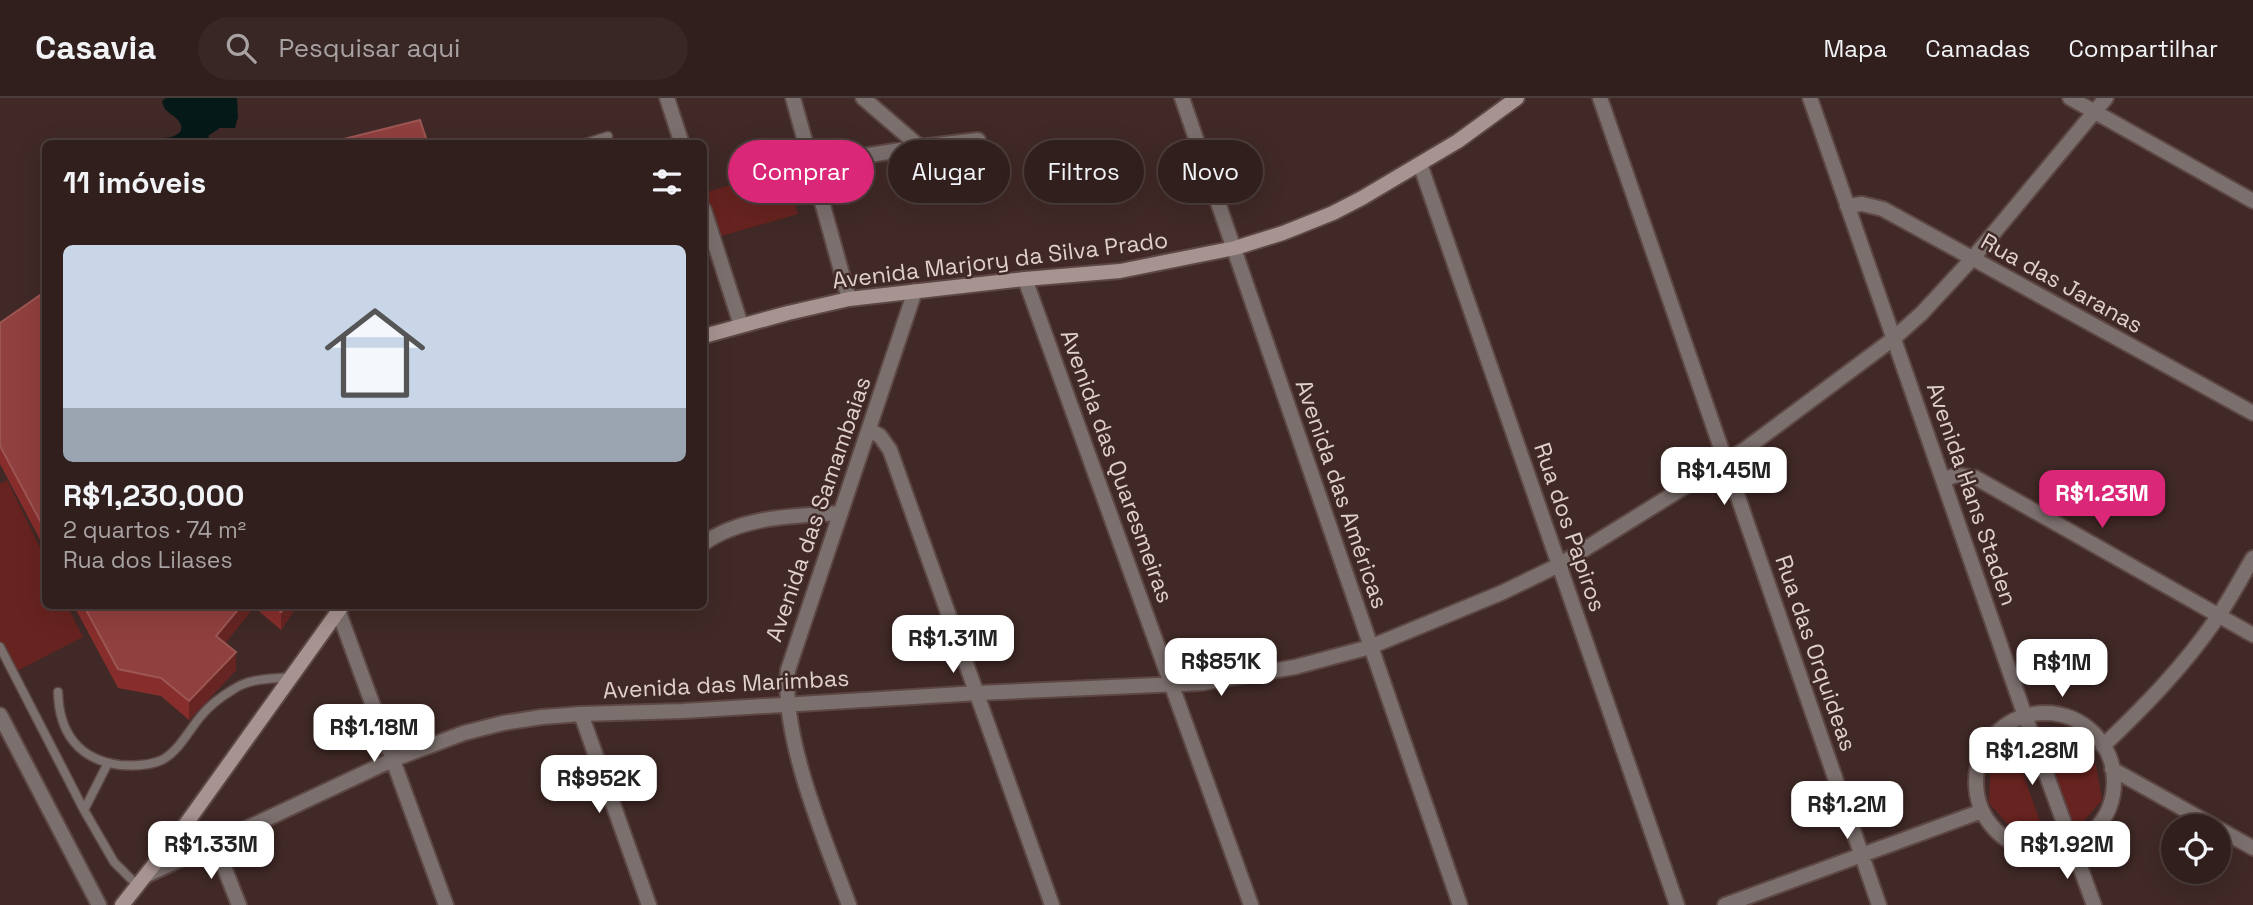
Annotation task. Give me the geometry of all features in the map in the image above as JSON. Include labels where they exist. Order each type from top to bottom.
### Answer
[{"type":"main road","name":"Avenida Marjory da Silva Prado","points":[[707,335],[849,299],[915,290],[1119,271],[1235,248],[1333,213],[1420,164],[1495,116],[1517,98]]},
{"type":"main road","points":[[122,905],[339,609]]},
{"type":"street","points":[[667,98],[673,129]]},
{"type":"street","points":[[793,98],[805,140]]},
{"type":"street","points":[[863,98],[912,140]]},
{"type":"street","name":"Avenida das Américas","points":[[1182,98],[1460,905]]},
{"type":"street","name":"Rua das Orquideas","points":[[1600,98],[1879,905]]},
{"type":"street","name":"Avenida Hans Staden","points":[[1810,98],[2025,716],[2094,905]]},
{"type":"street","points":[[2070,98],[2253,201]]},
{"type":"street","name":"Avenida das Marimbas","points":[[142,881],[392,760],[429,745],[503,723],[542,716],[1172,685],[1256,675],[1370,647],[1501,593],[1559,565],[1727,462],[1893,339],[1922,313],[1972,259],[2106,98]]},
{"type":"street","name":"Rua dos Papiros","points":[[1420,164],[1677,905]]},
{"type":"street","points":[[823,203],[849,299]]},
{"type":"street","name":"Rua das Jaranas","points":[[1847,206],[1862,204],[1883,209],[2253,413]]},
{"type":"street","points":[[707,219],[741,325]]},
{"type":"street","name":"Avenida das Quaresmeiras","points":[[1025,279],[1251,905]]},
{"type":"street","name":"Avenida das Samambaias","points":[[849,905],[812,800],[789,722],[786,688],[793,651],[870,430],[915,290]]},
{"type":"street","points":[[870,430],[880,436],[890,450],[1052,905]]},
{"type":"street","points":[[1944,479],[1957,475],[1976,478],[2253,635]]},
{"type":"street","points":[[707,542],[746,523],[841,513]]},
{"type":"street","points":[[2103,746],[2183,664],[2218,616],[2253,558]]},
{"type":"street","points":[[340,609],[392,760],[446,905]]},
{"type":"street","points":[[2047,713],[2069,718],[2088,729],[2103,746],[2112,769],[2113,788],[2105,814],[2088,836],[2073,846],[2052,851],[2030,850],[2010,842],[1994,829],[1982,811],[1976,788],[1978,764],[1987,743],[2004,726],[2025,716],[2047,713]]},
{"type":"street","points":[[581,714],[649,905]]},
{"type":"street","points":[[0,715],[99,905]]},
{"type":"street","points":[[2112,769],[2193,814]]},
{"type":"street","points":[[1725,905],[1982,811]]},
{"type":"street","points":[[2231,836],[2253,848]]},
{"type":"street","points":[[215,844],[239,905]]},
{"type":"lane","points":[[596,140],[608,136]]},
{"type":"lane","points":[[0,648],[114,862],[142,881]]},
{"type":"lane","points":[[58,692],[60,714],[81,752],[108,764],[144,765],[162,760],[174,751],[203,713],[236,687],[251,681],[291,677]]},
{"type":"lane","points":[[84,810],[108,764]]},
{"type":"shaded area","points":[[166,98],[237,98],[238,117],[235,128],[220,128],[209,135],[208,140],[158,140],[177,134],[181,128],[162,101]]},
{"type":"shaded area","points":[[728,186],[728,203],[795,203],[798,214],[715,238],[707,205],[707,192]]},
{"type":"shaded area","points":[[7,480],[42,552],[42,609],[69,609],[83,637],[11,674],[0,652],[0,484]]},
{"type":"shaded area","points":[[2037,726],[2075,733],[2096,766],[2102,800],[2076,830]]},
{"type":"shaded area","points":[[2010,737],[2046,838],[2014,831],[1989,803],[1991,760]]},
{"type":"building","points":[[420,120],[427,140],[340,140]]},
{"type":"building","points":[[42,294],[42,525],[0,446],[0,323]]},
{"type":"building","points":[[86,609],[238,609],[216,636],[236,652],[189,701],[161,678],[118,669]]}]
